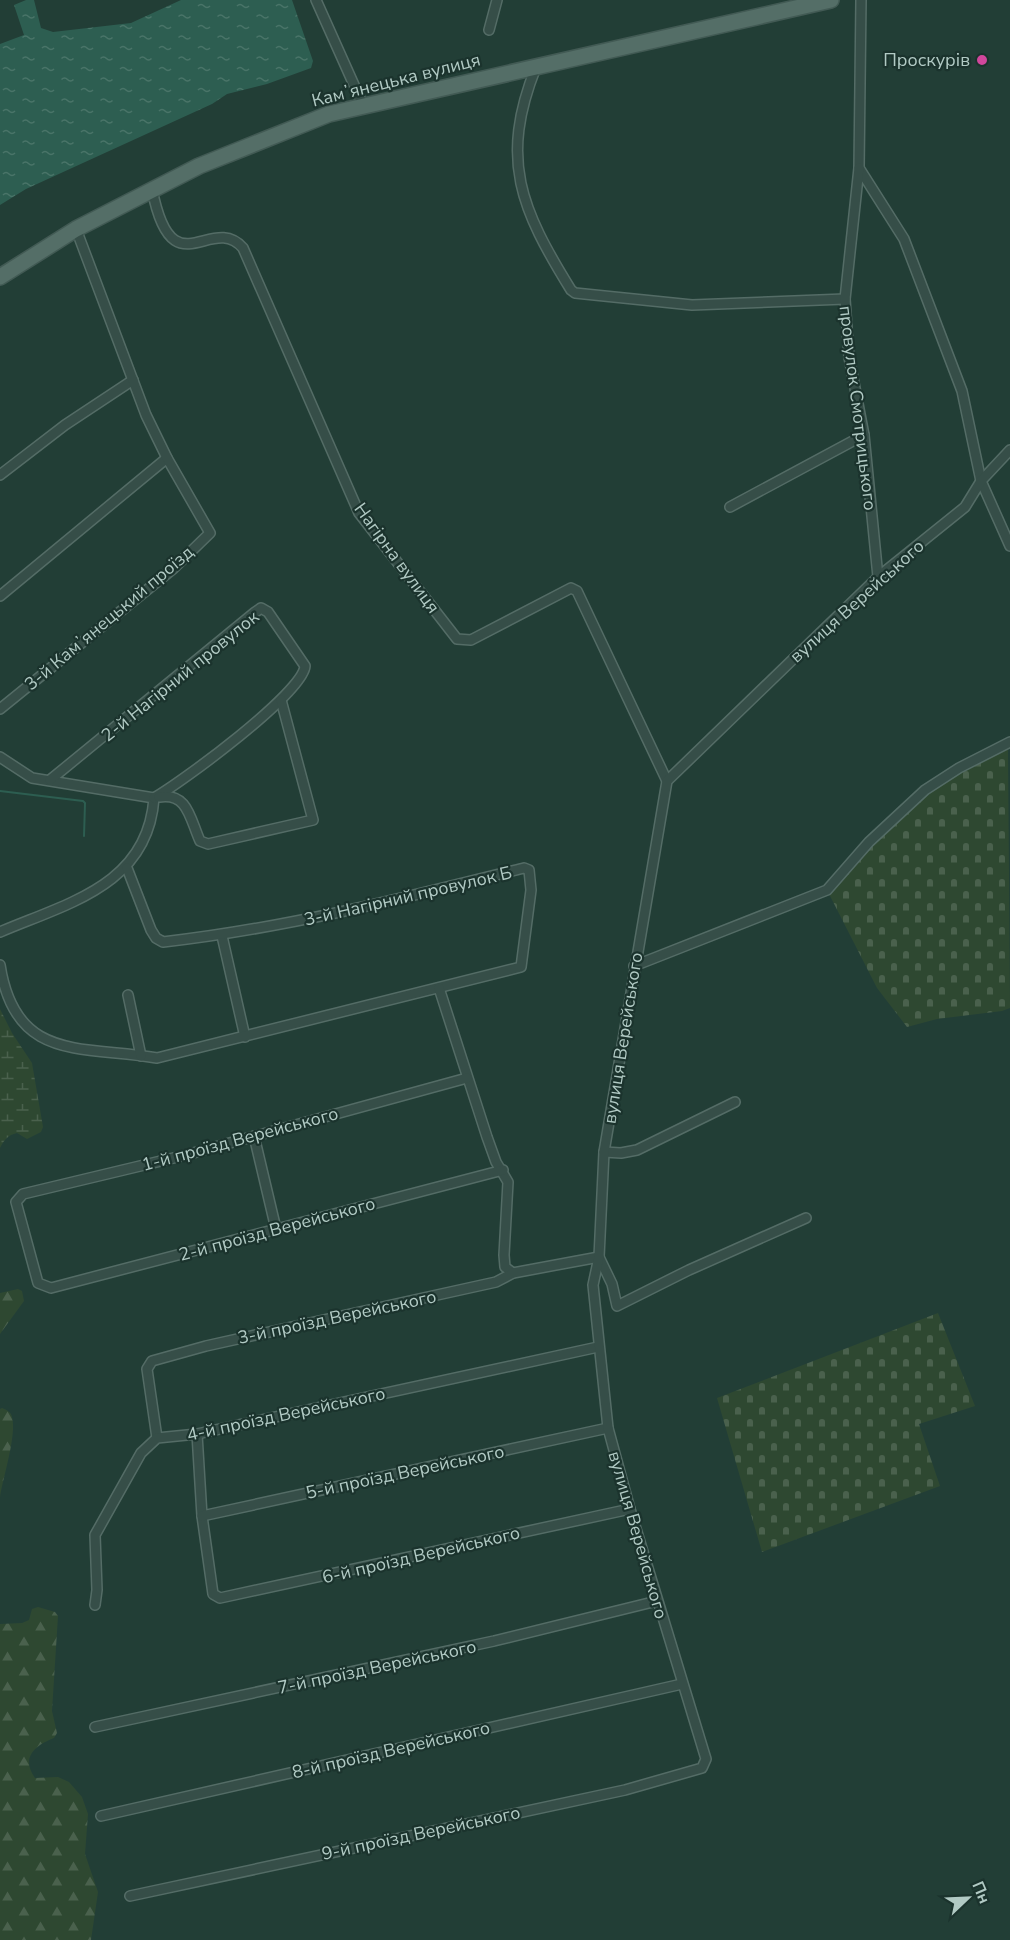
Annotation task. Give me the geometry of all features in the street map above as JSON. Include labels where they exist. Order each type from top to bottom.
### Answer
[{"type":"main road","name":"Камʼянецька вулиця","points":[[0,277],[76,230],[152,189],[199,166],[329,114],[831,0]]},
{"type":"street","points":[[316,0],[363,105]]},
{"type":"street","points":[[489,30],[497,0]]},
{"type":"street","name":"провулок Смотрицького","points":[[861,0],[859,168],[845,298],[849,357],[864,435],[878,577]]},
{"type":"street","points":[[536,67],[524,97],[519,131],[519,179],[528,215],[571,290],[692,305],[845,298]]},
{"type":"street","points":[[859,168],[904,239],[962,391],[981,481],[1010,546]]},
{"type":"street","name":"Нагірна вулиця","points":[[152,189],[159,222],[168,236],[188,245],[220,237],[236,240],[243,248],[359,513],[457,639],[471,640],[571,588],[577,591],[667,781]]},
{"type":"street","name":"3-й Камʼянецький проїзд","points":[[0,709],[174,567],[210,533],[167,458],[133,380],[76,230]]},
{"type":"street","points":[[0,476],[65,425],[133,380]]},
{"type":"street","points":[[730,507],[864,435]]},
{"type":"street","name":"вулиця Верейського","points":[[706,1759],[657,1601],[608,1428],[593,1285],[599,1257],[604,1152],[667,781],[878,577],[965,507],[981,481],[1010,450]]},
{"type":"street","points":[[0,596],[167,458]]},
{"type":"street","name":"2-й Нагірний провулок","points":[[50,780],[261,609],[273,618],[305,666],[304,674],[281,700],[180,783],[154,798]]},
{"type":"street","points":[[0,757],[32,778],[154,798],[174,796],[183,801],[202,844],[236,839],[313,820],[281,700]]},
{"type":"street","points":[[634,966],[827,890],[862,850],[925,790],[958,768],[1010,742]]},
{"type":"street","points":[[174,796],[180,783]]},
{"type":"street","points":[[0,932],[95,892],[127,868],[148,832],[154,816],[154,798]]},
{"type":"street","name":"3-й Нагірний провулок Б","points":[[0,965],[5,992],[21,1021],[45,1041],[101,1053],[157,1058],[520,967],[531,890],[529,870],[524,868],[289,924],[222,936],[163,942],[156,938],[127,868]]},
{"type":"street","points":[[222,936],[245,1037]]},
{"type":"street","points":[[439,988],[496,1162],[503,1170],[508,1182],[504,1255],[505,1266],[513,1273]]},
{"type":"street","points":[[128,995],[141,1056]]},
{"type":"street","name":"1-й проїзд Верейського","points":[[51,1288],[38,1284],[16,1202],[23,1194],[254,1136],[467,1078]]},
{"type":"street","points":[[604,1152],[621,1153],[637,1150],[735,1102]]},
{"type":"street","points":[[254,1136],[276,1229]]},
{"type":"street","name":"2-й проїзд Верейського","points":[[51,1288],[503,1170]]},
{"type":"street","points":[[599,1257],[612,1284],[617,1306],[689,1270],[806,1218]]},
{"type":"street","name":"3-й проїзд Верейського","points":[[157,1438],[147,1369],[152,1361],[206,1346],[496,1282],[513,1273],[599,1257]]},
{"type":"street","name":"4-й проїзд Верейського","points":[[157,1438],[197,1434],[598,1347]]},
{"type":"street","name":"5-й проїзд Верейського","points":[[202,1516],[608,1428]]},
{"type":"street","points":[[197,1434],[202,1516]]},
{"type":"street","points":[[94,1605],[97,1590],[95,1535],[141,1452],[157,1438]]},
{"type":"street","name":"6-й проїзд Верейського","points":[[202,1516],[213,1594],[220,1598],[630,1509]]},
{"type":"street","name":"7-й проїзд Верейського","points":[[95,1727],[482,1644],[657,1601]]},
{"type":"street","name":"8-й проїзд Верейського","points":[[100,1816],[682,1684]]},
{"type":"street","name":"9-й проїзд Верейського","points":[[130,1896],[625,1790],[702,1768],[706,1759]]},
{"type":"green space","points":[[1008,743],[1010,1008],[937,1019],[907,1027],[877,988],[827,890],[925,790]]},
{"type":"green space","points":[[0,1009],[12,1033],[32,1063],[43,1127],[41,1132],[27,1139],[17,1133],[11,1135],[0,1148]]},
{"type":"green space","points":[[18,1289],[22,1291],[24,1301],[0,1334],[0,1293]]},
{"type":"green space","points":[[938,1313],[975,1406],[919,1424],[940,1486],[762,1552],[717,1398]]},
{"type":"green space","points":[[0,1409],[11,1414],[13,1434],[0,1497]]},
{"type":"green space","points":[[38,1607],[55,1612],[58,1616],[52,1711],[57,1733],[54,1738],[36,1748],[29,1764],[35,1778],[58,1777],[69,1782],[82,1797],[88,1814],[85,1854],[98,1892],[91,1940],[0,1940],[0,1624],[22,1623],[29,1620],[32,1609]]},
{"type":"water","points":[[26,0],[34,0],[41,28],[53,32],[131,23],[181,0],[292,0],[313,61],[311,68],[267,84],[227,94],[212,104],[26,189],[0,205],[0,44],[24,35],[14,5]]},
{"type":"waterway","points":[[0,791],[83,801],[85,803],[84,836]]},
{"type":"place","name":"Проскурів","points":[[982,60]]}]
